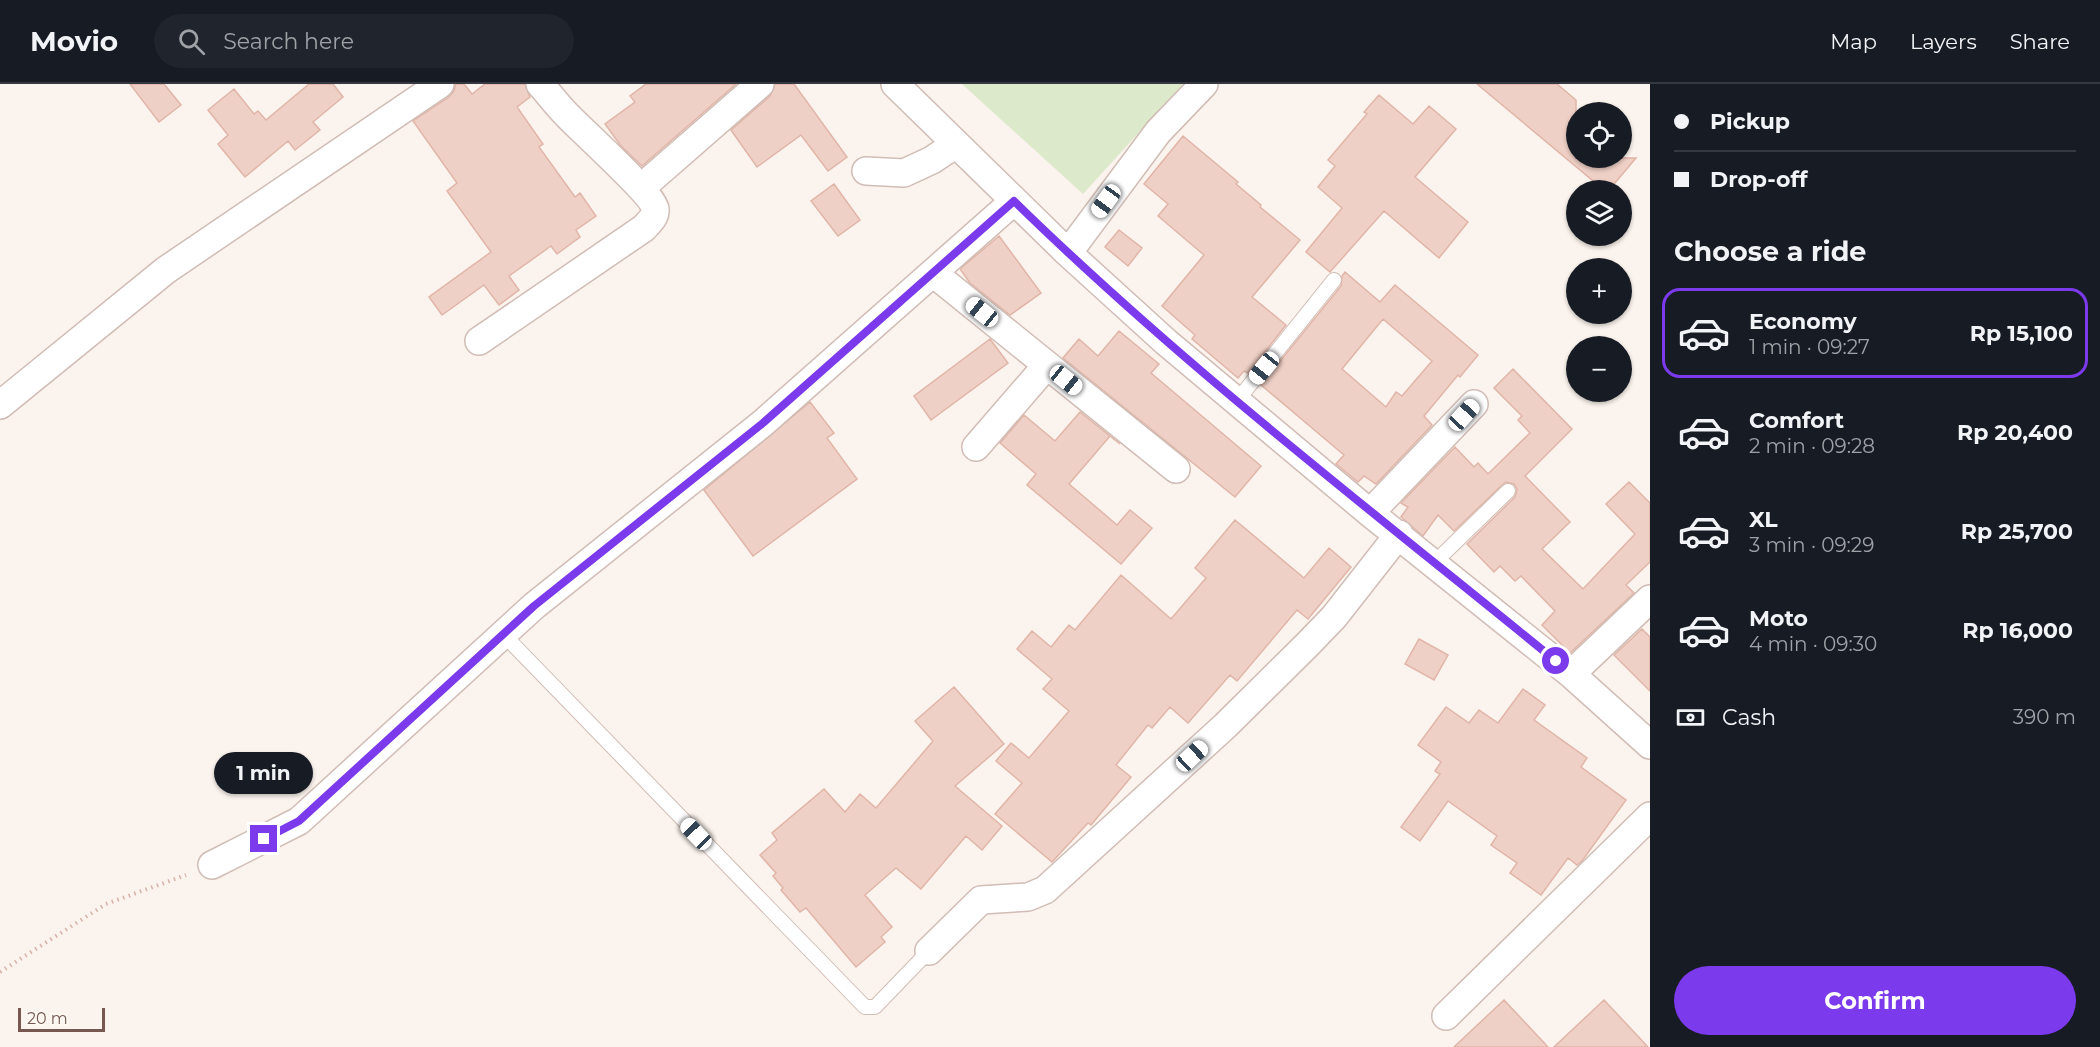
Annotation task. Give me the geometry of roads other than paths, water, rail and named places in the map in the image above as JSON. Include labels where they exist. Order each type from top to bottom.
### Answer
[{"type":"street","points":[[0,405],[166,270],[440,84]]},
{"type":"street","points":[[480,341],[644,228],[653,219],[656,211],[654,204],[640,188],[566,114],[540,84]]},
{"type":"street","points":[[640,188],[760,84]]},
{"type":"street","points":[[895,84],[1068,253],[1236,402],[1370,513],[1435,562],[1648,741]]},
{"type":"street","points":[[1068,253],[1158,132],[1204,84]]},
{"type":"street","points":[[866,171],[904,173],[932,160],[956,144]]},
{"type":"street","points":[[212,865],[299,821],[534,606],[763,423],[1014,201]]},
{"type":"street","points":[[933,273],[1176,469]]},
{"type":"street","points":[[976,447],[1047,365]]},
{"type":"street","points":[[1370,513],[1474,404]]},
{"type":"street","points":[[929,951],[981,900],[1028,897],[1045,890],[1225,726],[1307,645],[1334,617],[1399,534]]},
{"type":"street","points":[[1571,674],[1650,599]]},
{"type":"street","points":[[1446,1016],[1650,816]]},
{"type":"lane","points":[[1236,402],[1334,280]]},
{"type":"lane","points":[[1435,562],[1508,491]]},
{"type":"lane","points":[[503,634],[865,1007],[875,1007],[929,951]]}]
